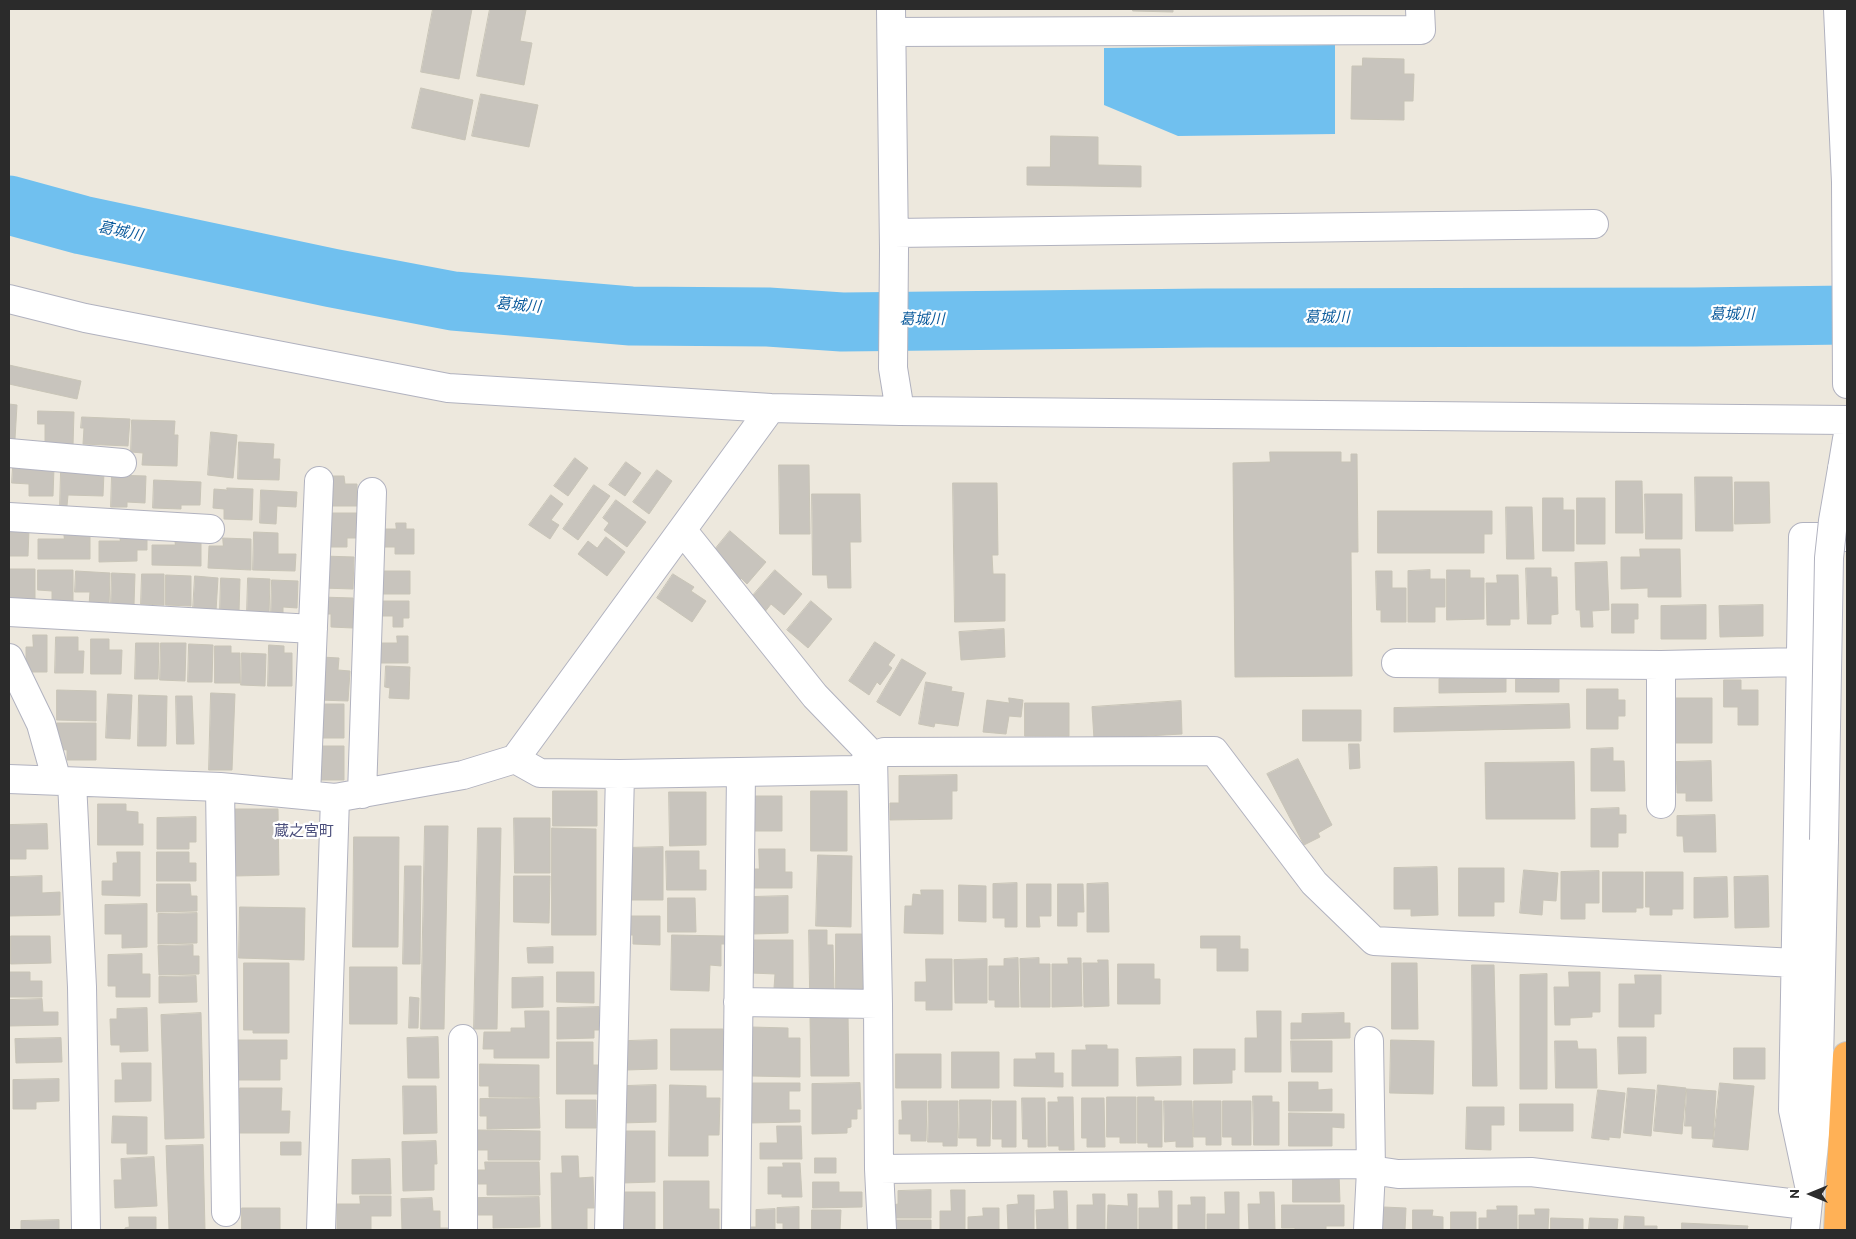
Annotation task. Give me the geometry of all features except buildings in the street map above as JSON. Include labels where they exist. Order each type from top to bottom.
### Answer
[{"type":"highway","points":[[1838,1230],[1847,1056]]},
{"type":"street","points":[[900,411],[893,368],[894,241],[891,20],[1421,30],[1420,9]]},
{"type":"street","points":[[1838,9],[1846,182],[1847,384]]},
{"type":"street","points":[[894,241],[1594,224]]},
{"type":"street","points":[[9,299],[85,318],[448,388],[771,408],[900,411],[1847,420]]},
{"type":"street","points":[[9,779],[220,787],[335,798],[463,775],[515,760],[771,408]]},
{"type":"street","points":[[1807,1207],[1818,1106],[1829,558],[1832,521],[1847,439]]},
{"type":"street","points":[[9,453],[122,463]]},
{"type":"street","points":[[306,795],[319,481]]},
{"type":"street","points":[[362,794],[372,492]]},
{"type":"street","points":[[9,517],[210,529]]},
{"type":"street","points":[[683,531],[815,696],[873,756],[879,1170],[882,1230]]},
{"type":"street","points":[[1807,1207],[1793,1110],[1803,537],[1847,537]]},
{"type":"street","points":[[9,612],[313,629]]},
{"type":"street","points":[[9,658],[41,724],[65,782],[82,987],[86,1230]]},
{"type":"street","points":[[1396,663],[1661,665],[1801,662]]},
{"type":"street","points":[[1661,665],[1661,804]]},
{"type":"street","points":[[515,760],[540,773],[620,774],[857,770],[873,756],[884,752],[1214,751],[1314,883],[1374,941],[1795,963]]},
{"type":"street","points":[[736,1230],[742,772]]},
{"type":"street","points":[[609,1230],[620,774]]},
{"type":"street","points":[[220,787],[226,1212]]},
{"type":"street","points":[[321,1230],[335,798]]},
{"type":"street","points":[[738,1002],[878,1004]]},
{"type":"street","points":[[463,1039],[463,1230]]},
{"type":"street","points":[[1368,1230],[1371,1170],[1369,1041]]},
{"type":"street","points":[[879,1170],[1359,1164],[1371,1170],[1398,1174],[1531,1172],[1807,1207]]},
{"type":"water","points":[[1335,45],[1335,134],[1178,136],[1104,105],[1104,48]]},
{"type":"waterway","name":"葛城川","points":[[9,205],[82,225],[332,278],[453,301],[631,316],[768,317],[842,322],[1847,315]]},
{"type":"district","name":"蔵之宮町","points":[[304,833]]}]
